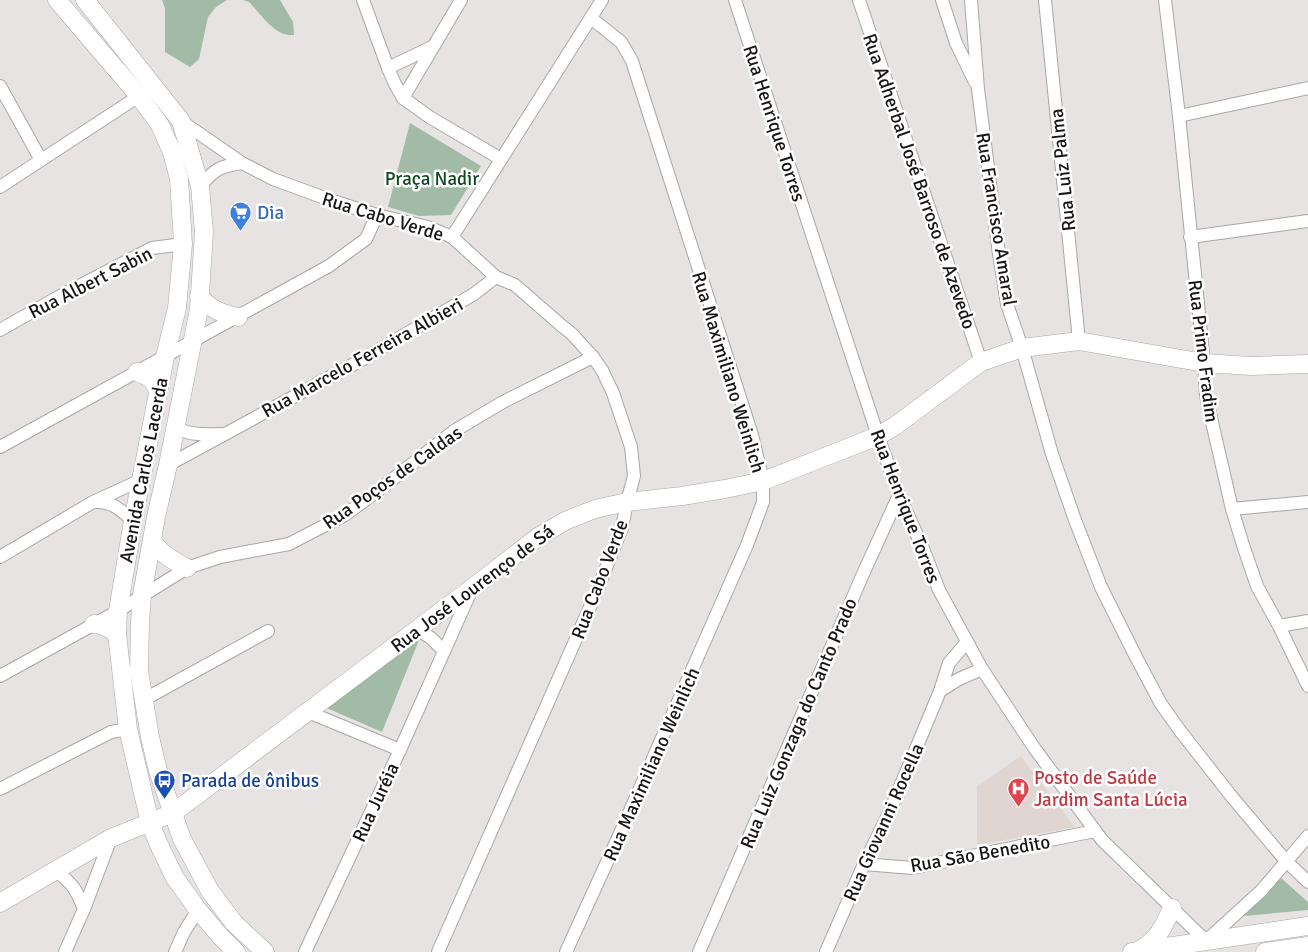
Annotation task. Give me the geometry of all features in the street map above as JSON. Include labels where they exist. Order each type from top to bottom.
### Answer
[{"type":"main road","name":"Avenida Carlos Lacerda","points":[[57,0],[139,96],[160,125],[172,152],[178,179],[183,244],[177,308],[165,357],[133,520],[118,611],[117,634],[128,729],[150,823],[175,878],[198,910],[236,952]]},
{"type":"main road","name":"Avenida Carlos Lacerda","points":[[85,0],[181,121],[200,186],[204,232],[200,296],[142,595],[139,671],[150,737],[158,771],[182,839],[210,891],[234,923],[265,952]]},
{"type":"main road","points":[[200,296],[205,303],[215,310],[238,317]]},
{"type":"main road","name":"Rua José Lourenço de Sá","points":[[0,903],[111,838],[173,814],[538,537],[565,520],[596,508],[627,502],[682,496],[763,481],[878,436],[895,426],[981,362],[1022,348],[1079,341],[1204,363],[1251,366],[1308,364]]},
{"type":"main road","points":[[137,372],[153,380],[158,391]]},
{"type":"main road","points":[[152,540],[156,547],[164,554],[187,568]]},
{"type":"main road","points":[[94,624],[110,628],[117,634]]},
{"type":"main road","points":[[1136,951],[1152,942],[1158,935],[1172,908]]},
{"type":"main road","points":[[1136,951],[1207,946],[1308,926]]},
{"type":"main road","points":[[1265,952],[1308,946]]},
{"type":"street","points":[[363,0],[388,68],[403,98],[431,118],[501,159]]},
{"type":"street","points":[[403,98],[460,0]]},
{"type":"street","points":[[452,237],[602,0]]},
{"type":"street","name":"Rua Henrique Torres","points":[[735,0],[878,436],[899,495],[939,590],[982,669],[1035,749],[1095,831],[1207,946]]},
{"type":"street","name":"Rua Adherbal José Barroso de Azevedo","points":[[859,0],[981,362]]},
{"type":"street","name":"Rua Francisco Amaral","points":[[942,0],[956,43],[978,89]]},
{"type":"street","name":"Rua Francisco Amaral","points":[[971,0],[978,89],[1007,304],[1022,348],[1052,454],[1075,520],[1101,587],[1161,704],[1232,797],[1286,861],[1308,882]]},
{"type":"street","name":"Rua Luiz Palma","points":[[1045,0],[1079,341]]},
{"type":"street","name":"Rua Primo Fradim","points":[[1165,0],[1179,116],[1206,396],[1232,509],[1257,586],[1308,686]]},
{"type":"street","name":"Rua Maximiliano Weinlich","points":[[566,952],[747,545],[763,502],[763,481],[752,435],[632,61],[621,42],[591,18]]},
{"type":"street","points":[[388,68],[432,47]]},
{"type":"street","points":[[0,86],[41,160]]},
{"type":"street","points":[[1179,116],[1308,88]]},
{"type":"street","points":[[0,187],[139,96]]},
{"type":"street","name":"Rua Cabo Verde","points":[[181,121],[242,163],[273,179],[333,201],[377,215],[428,227],[452,237],[496,277],[515,285],[570,333],[593,357],[602,370],[613,393],[631,447],[634,476],[622,528],[594,598],[438,952]]},
{"type":"street","points":[[200,186],[218,168],[242,163]]},
{"type":"street","points":[[0,448],[329,266],[366,239],[377,215]]},
{"type":"street","points":[[1190,237],[1308,221]]},
{"type":"street","name":"Rua Albert Sabin","points":[[0,330],[152,248],[183,244]]},
{"type":"street","name":"Rua Marcelo Ferreira Albieri","points":[[168,466],[365,358],[474,294],[496,277]]},
{"type":"street","name":"Rua Poços de Caldas","points":[[0,676],[118,611],[187,568],[220,557],[289,544],[345,515],[454,431],[503,402],[593,357]]},
{"type":"street","name":"Rua Marcelo Ferreira Albieri","points":[[177,419],[179,426],[190,433],[226,434]]},
{"type":"street","points":[[0,557],[93,502],[141,480]]},
{"type":"street","name":"Rua Luiz Gonzaga do Canto Prado","points":[[699,952],[899,495]]},
{"type":"street","points":[[93,502],[103,501],[112,503],[133,520]]},
{"type":"street","points":[[1232,509],[1308,502]]},
{"type":"street","name":"Rua Juréia","points":[[305,952],[400,750],[471,589]]},
{"type":"street","points":[[1279,626],[1308,621]]},
{"type":"street","points":[[418,629],[431,638],[444,651]]},
{"type":"street","points":[[144,699],[268,631]]},
{"type":"street","name":"Rua Giovanni Rocella","points":[[826,952],[864,864],[890,811],[940,691],[949,663],[967,642]]},
{"type":"street","points":[[940,691],[982,669]]},
{"type":"street","points":[[308,712],[400,750]]},
{"type":"street","points":[[0,789],[111,732],[128,729]]},
{"type":"street","name":"Rua São Benedito","points":[[864,864],[912,868],[1095,831]]},
{"type":"street","points":[[1207,946],[1261,890],[1308,836]]},
{"type":"street","points":[[65,952],[84,909],[111,838]]},
{"type":"street","points":[[56,871],[70,882],[78,892],[84,909]]},
{"type":"street","points":[[175,952],[184,932],[198,910]]},
{"type":"shaded area","name":"Posto de Saúde Jardim Santa Lúcia","points":[[1021,756],[1075,827],[977,845],[977,786]]},
{"type":"green space","points":[[162,0],[227,0],[216,7],[208,17],[199,59],[190,67],[165,52],[165,8]]},
{"type":"green space","points":[[243,0],[280,0],[293,22],[294,35],[287,35],[275,29],[249,2]]},
{"type":"green space","name":"Praça Nadir","points":[[410,123],[481,166],[451,215],[419,216],[388,207]]},
{"type":"green space","points":[[423,630],[382,732],[322,706]]},
{"type":"green space","points":[[1281,878],[1308,902],[1308,910],[1244,916]]},
{"type":"place","name":"Dia","points":[[241,231]]},
{"type":"place","name":"Parada de ônibus","points":[[165,799]]},
{"type":"place","name":"Posto de Saúde Jardim Santa Lúcia","points":[[1018,807]]}]
